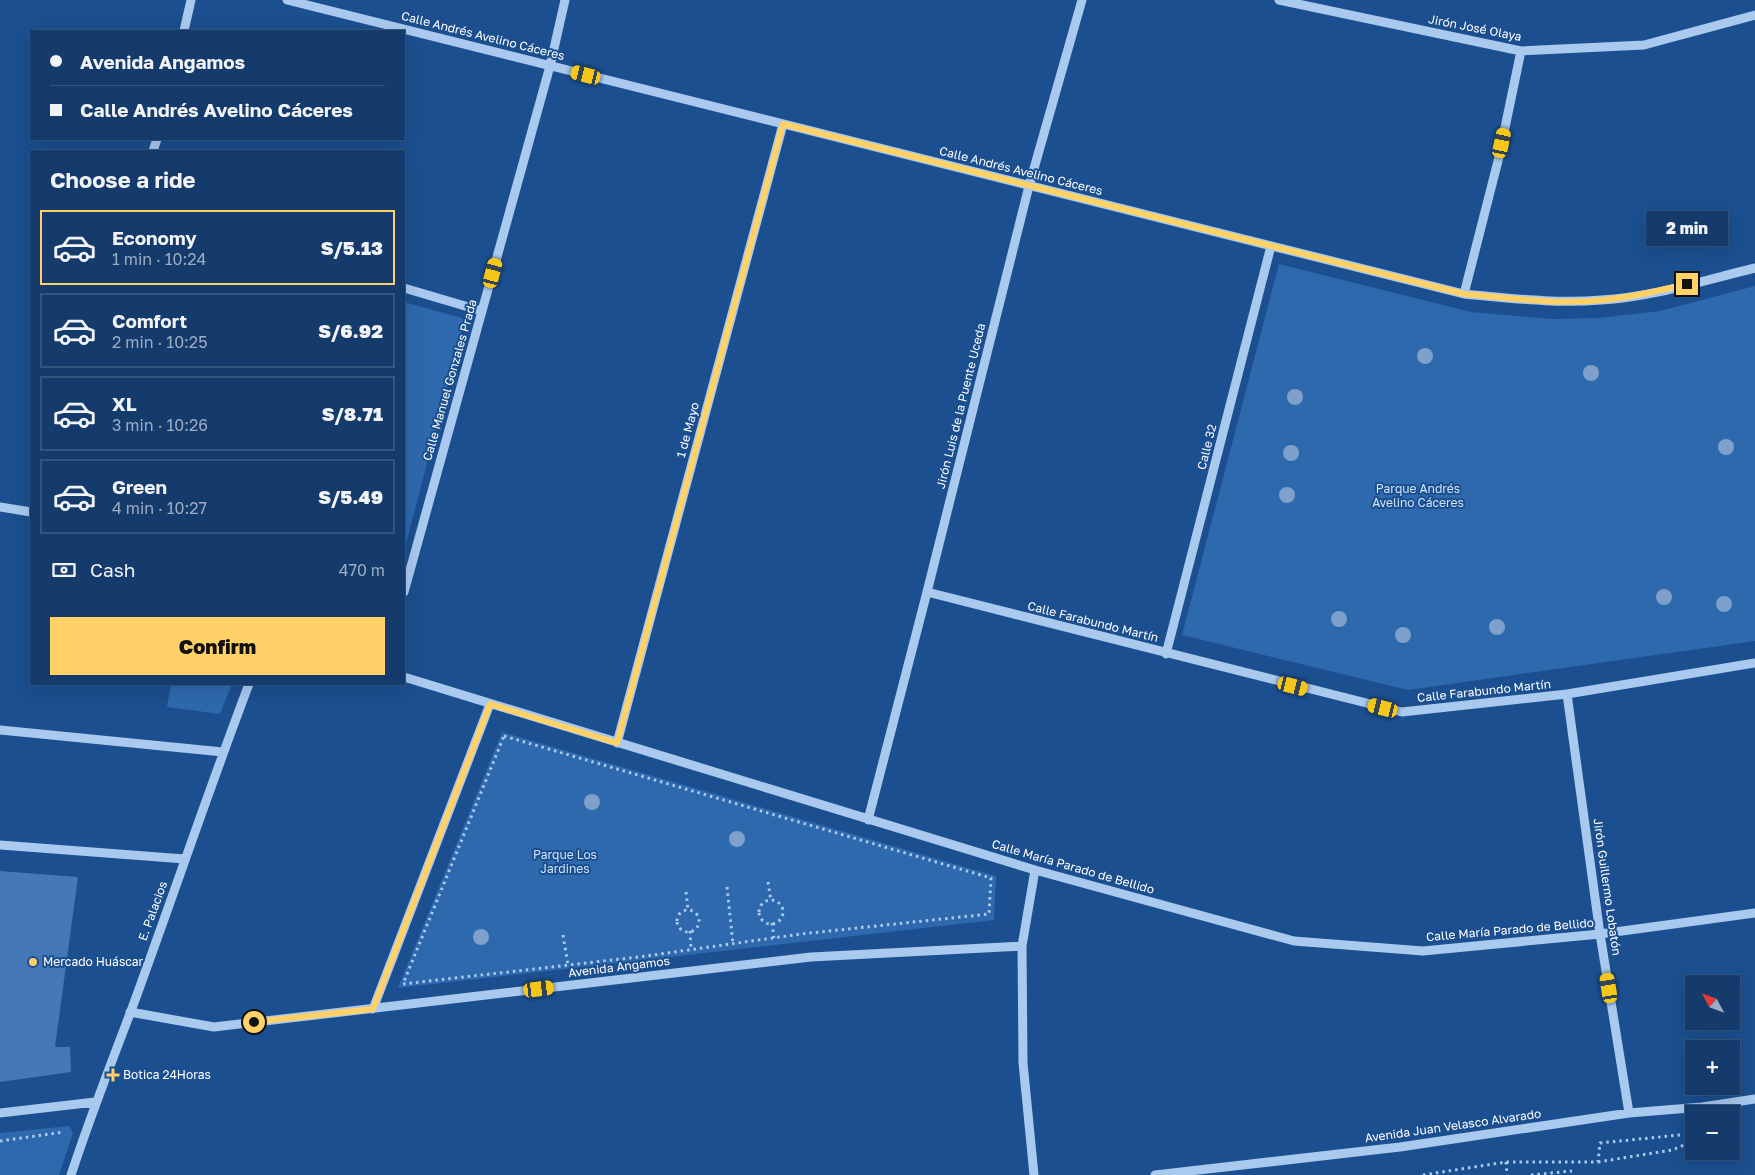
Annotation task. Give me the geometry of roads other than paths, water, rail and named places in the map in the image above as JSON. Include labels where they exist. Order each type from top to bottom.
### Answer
[{"type":"street","points":[[184,30],[191,0]]},
{"type":"street","name":"Calle Andrés Avelino Cáceres","points":[[287,0],[1464,294],[1547,302],[1602,300],[1652,292],[1755,268]]},
{"type":"street","name":"Calle Manuel Gonzales Prada","points":[[405,588],[550,66],[565,0]]},
{"type":"street","name":"Jirón Luis de la Puente Uceda","points":[[868,820],[1029,186],[1082,0]]},
{"type":"street","name":"Jirón José Olaya","points":[[1279,0],[1521,51],[1644,45],[1755,15]]},
{"type":"street","points":[[1464,294],[1498,161],[1521,51]]},
{"type":"street","name":"1 de Mayo","points":[[617,743],[783,124]]},
{"type":"street","name":"Calle 32","points":[[1166,654],[1271,246]]},
{"type":"street","points":[[405,288],[482,311]]},
{"type":"street","points":[[0,507],[30,512]]},
{"type":"street","name":"Calle Farabundo Martín","points":[[927,592],[1166,654],[1402,712],[1567,694],[1755,663]]},
{"type":"street","name":"Calle María Parado de Bellido","points":[[405,677],[1035,870],[1294,941],[1423,951],[1600,934],[1755,913]]},
{"type":"street","name":"E. Palacios","points":[[71,1175],[95,1102],[130,1012],[249,685]]},
{"type":"street","name":"Jirón Guillermo Lobatón","points":[[1567,694],[1600,934],[1629,1113]]},
{"type":"street","points":[[373,1009],[490,704]]},
{"type":"street","points":[[0,730],[223,752]]},
{"type":"street","points":[[0,845],[185,859]]},
{"type":"street","points":[[1034,1175],[1023,1063],[1022,946],[1035,870]]},
{"type":"street","name":"Avenida Angamos","points":[[130,1012],[214,1027],[811,957],[1022,946]]},
{"type":"street","name":"Avenida Juan Velasco Alvarado","points":[[1155,1175],[1400,1147],[1629,1113],[1702,1107],[1755,1099]]},
{"type":"street","points":[[0,1114],[95,1102]]},
{"type":"place","name":"Mercado Huáscar","points":[[33,962]]},
{"type":"place","name":"Botica 24Horas","points":[[113,1075]]},
{"type":"park label","name":"Parque Andrés Avelino Cáceres","points":[[1418,496]]},
{"type":"park label","name":"Parque Los Jardines","points":[[565,862]]}]
